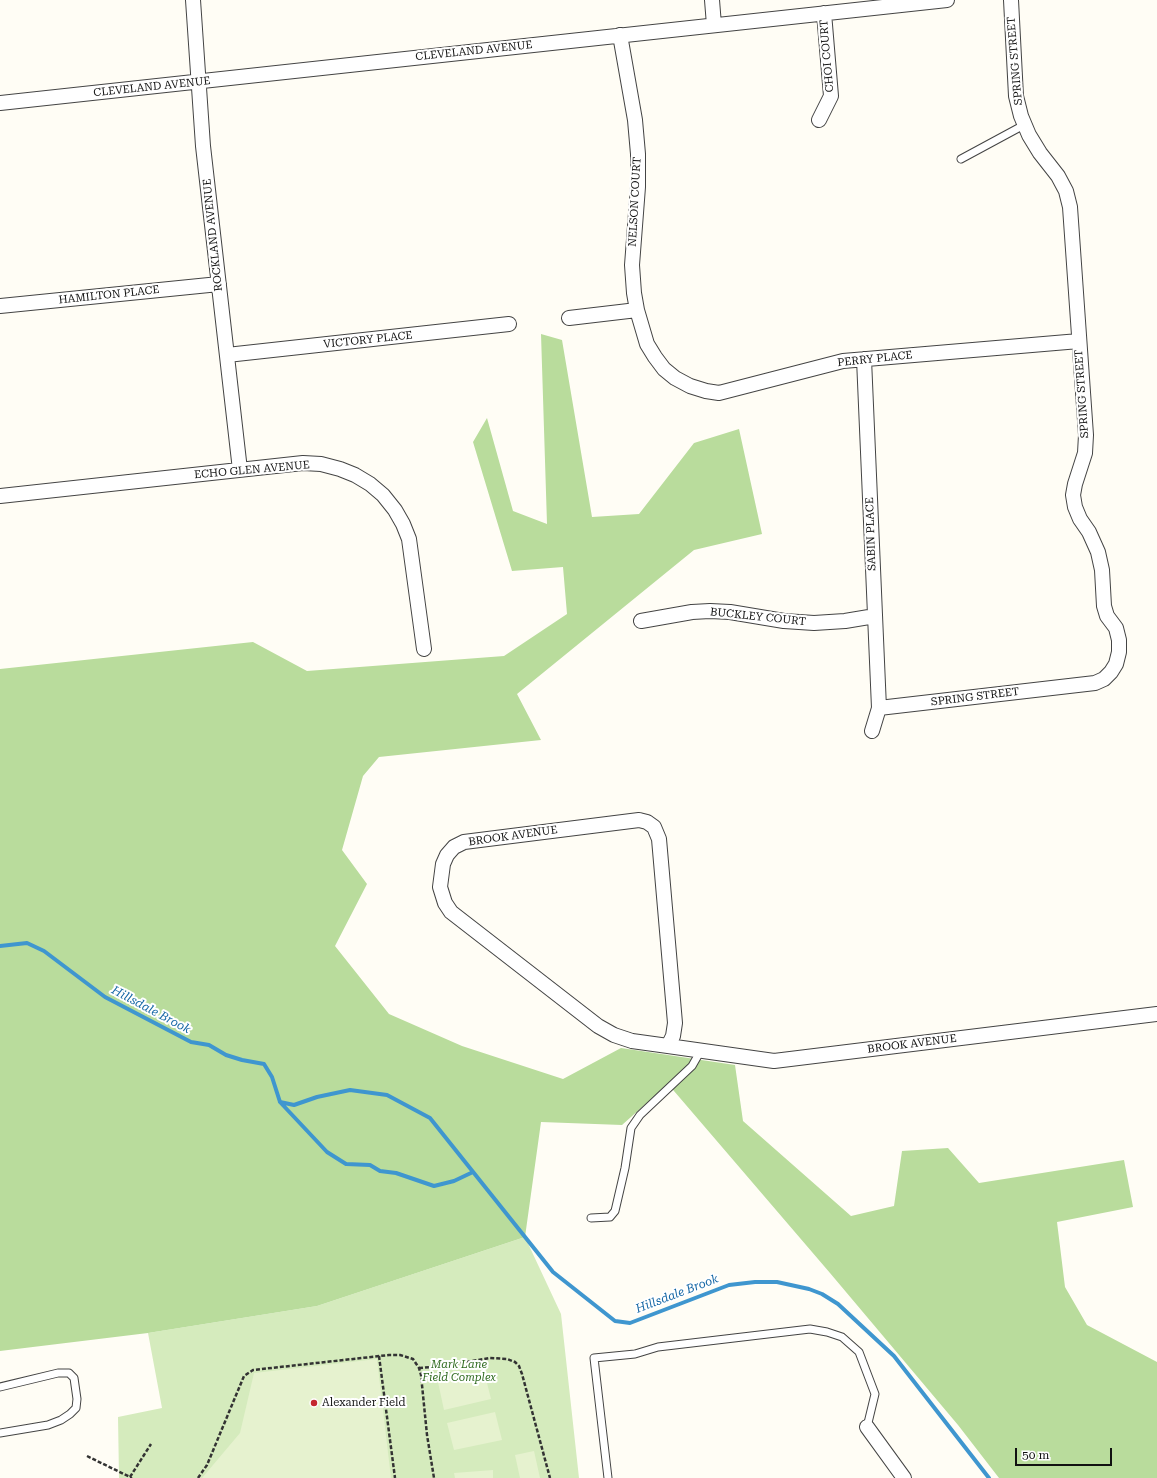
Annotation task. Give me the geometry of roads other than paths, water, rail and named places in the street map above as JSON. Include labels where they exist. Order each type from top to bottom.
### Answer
[{"type":"street","name":"ROCKLAND AVENUE","points":[[193,0],[203,146],[240,470]]},
{"type":"street","points":[[712,0],[714,25]]},
{"type":"street","name":"CLEVELAND AVENUE","points":[[0,103],[199,83],[620,35],[947,0]]},
{"type":"street","name":"SPRING STREET","points":[[879,708],[1095,683],[1104,679],[1116,664],[1119,640],[1116,628],[1107,616],[1104,606],[1102,570],[1098,552],[1089,532],[1080,519],[1075,507],[1073,495],[1085,453],[1086,435],[1070,207],[1066,191],[1058,176],[1040,153],[1029,135],[1021,116],[1016,96],[1011,0]]},
{"type":"street","name":"CHOI COURT","points":[[819,120],[831,96],[824,13]]},
{"type":"street","name":"NELSON COURT","points":[[620,35],[635,120],[638,154],[638,187],[632,265],[634,293],[637,310],[648,344]]},
{"type":"street","name":"HAMILTON PLACE","points":[[0,306],[219,284]]},
{"type":"street","points":[[569,318],[637,310]]},
{"type":"street","name":"VICTORY PLACE","points":[[227,355],[509,324]]},
{"type":"street","name":"PERRY PLACE","points":[[648,344],[664,369],[675,378],[690,386],[706,391],[720,393],[843,361],[1079,341]]},
{"type":"street","name":"SABIN PLACE","points":[[864,359],[879,708]]},
{"type":"street","name":"ECHO GLEN AVENUE","points":[[0,496],[303,463],[321,464],[340,469],[355,475],[370,484],[383,495],[403,524],[409,539],[424,649]]},
{"type":"street","name":"BUCKLEY COURT","points":[[641,621],[692,612],[710,611],[730,612],[784,621],[814,622],[845,621],[875,616]]},
{"type":"street","points":[[872,731],[879,708]]},
{"type":"street","name":"BROOK AVENUE","points":[[668,1046],[673,1036],[675,1023],[659,839],[654,827],[647,822],[639,820],[471,840],[454,847],[447,855],[443,864],[440,887],[445,903],[451,912],[598,1026],[614,1035],[632,1041],[700,1052],[774,1061],[1157,1014]]},
{"type":"street","points":[[867,1427],[904,1478]]},
{"type":"lane","points":[[961,159],[1024,125]]},
{"type":"lane","points":[[591,1218],[610,1217],[615,1211],[625,1168],[631,1128],[640,1115],[692,1066],[700,1052]]},
{"type":"lane","points":[[608,1478],[594,1358],[635,1354],[658,1347],[810,1329],[827,1332],[842,1337],[859,1352],[875,1394],[867,1427]]},
{"type":"lane","points":[[0,1387],[58,1373],[69,1373],[74,1378],[77,1399],[76,1408],[61,1420],[48,1425],[0,1433]]},
{"type":"waterway","name":"Hillsdale Brook","points":[[0,946],[27,943],[44,951],[105,997],[191,1042],[209,1045],[226,1055],[242,1060],[264,1064],[272,1077],[280,1102],[294,1105],[317,1097],[350,1090],[387,1095],[430,1118],[553,1272],[615,1321],[630,1323],[729,1285],[755,1282],[777,1282],[809,1289],[822,1294],[838,1304],[894,1356],[989,1478]]},
{"type":"waterway","name":"Hillsdale Brook","points":[[280,1102],[327,1152],[346,1164],[370,1165],[380,1171],[396,1173],[434,1186],[454,1181],[473,1172]]},
{"type":"place","name":"Alexander Field","points":[[314,1403]]},
{"type":"park label","name":"Mark Lane Field Complex","points":[[459,1371]]}]
